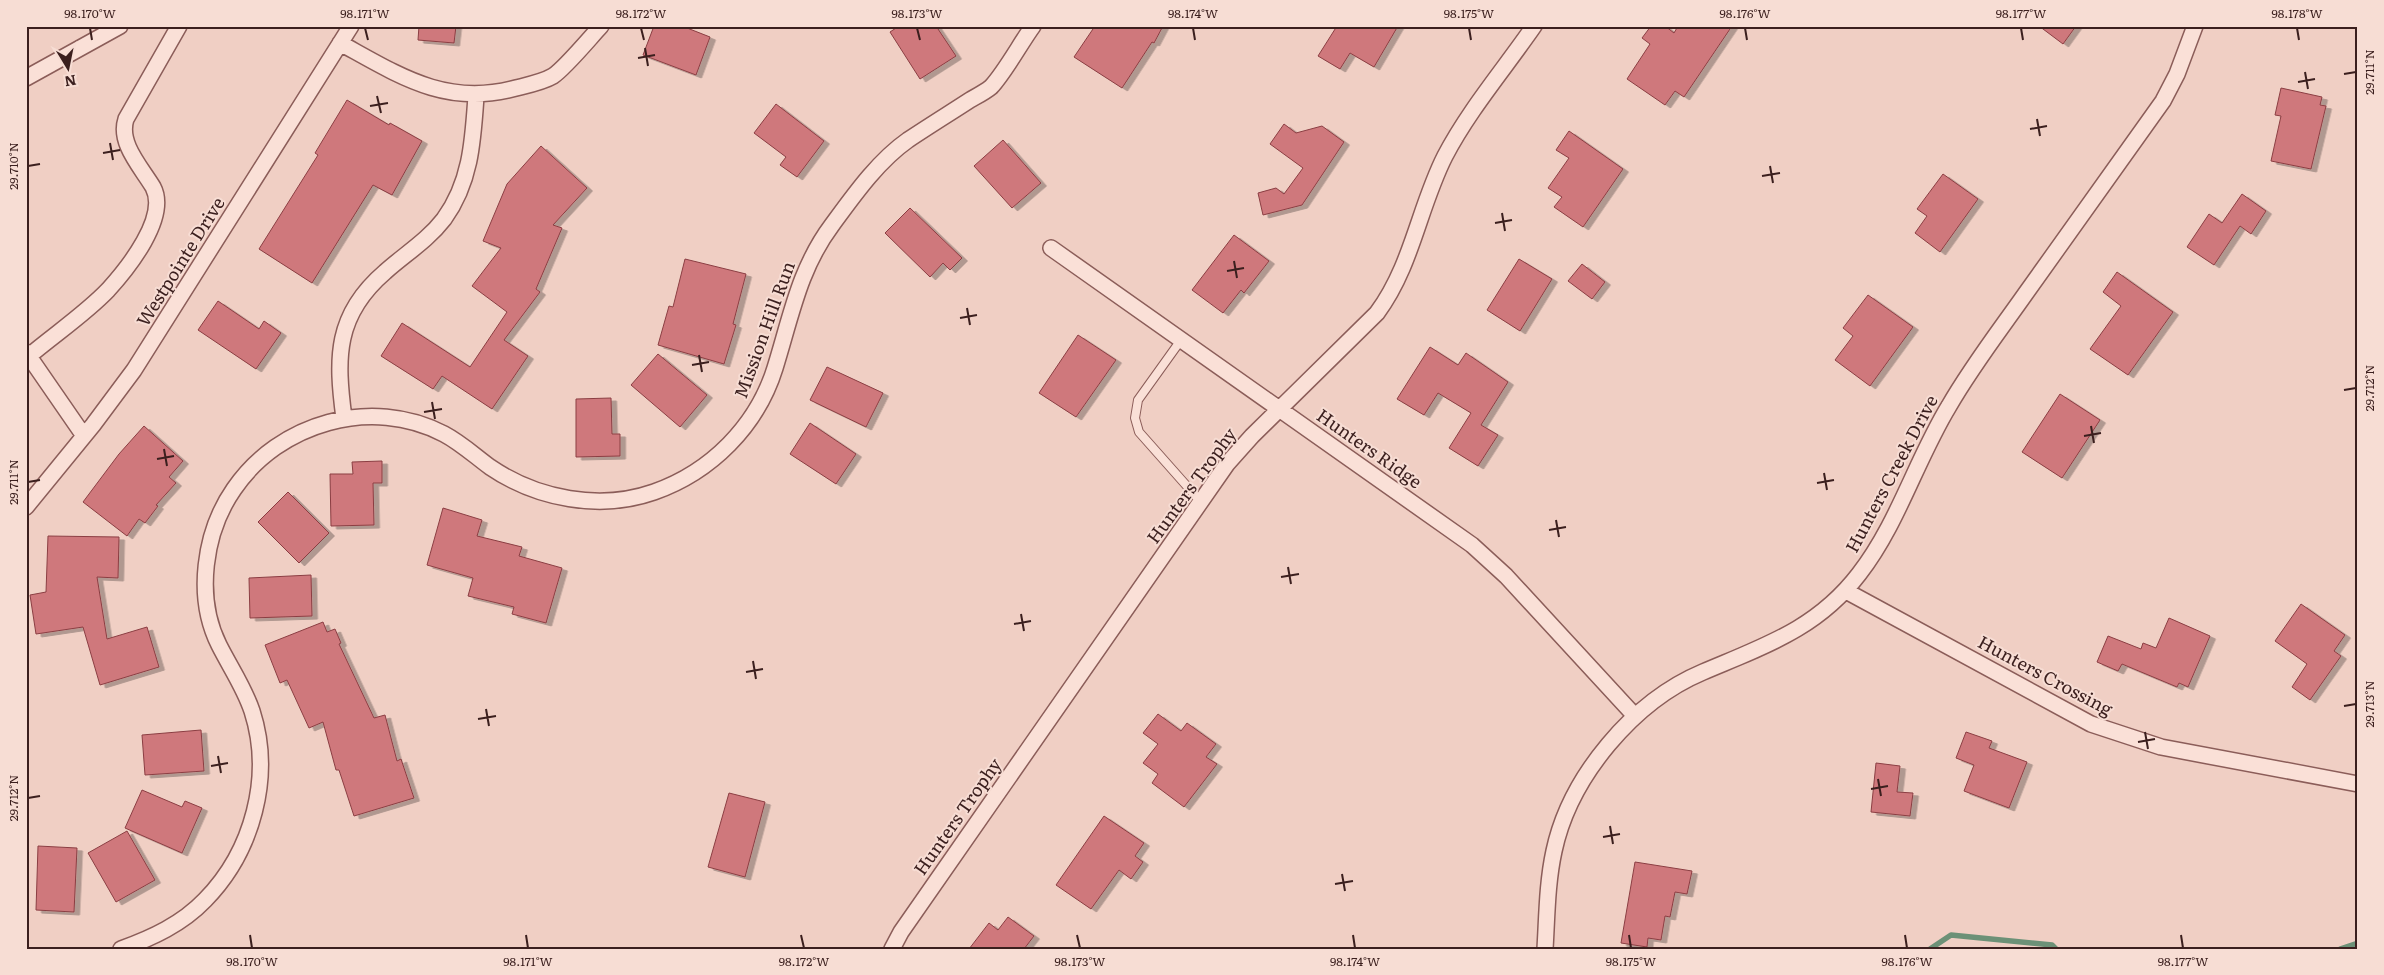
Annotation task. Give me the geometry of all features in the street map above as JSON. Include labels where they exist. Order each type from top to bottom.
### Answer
[{"type":"street","points":[[26,78],[120,26]]},
{"type":"street","points":[[84,436],[28,354],[107,291],[137,252],[156,218],[158,202],[154,190],[129,149],[122,128],[179,26]]},
{"type":"street","name":"Westpointe Drive","points":[[26,507],[84,436],[134,370],[351,26]]},
{"type":"street","points":[[340,43],[392,72],[425,86],[476,96],[501,92],[553,76],[601,26]]},
{"type":"street","name":"Mission Hill Run","points":[[121,949],[162,932],[204,901],[222,880],[236,858],[255,812],[261,759],[252,712],[244,689],[219,645],[211,626],[208,605],[207,561],[218,518],[230,494],[260,458],[280,442],[302,431],[344,418],[378,416],[412,422],[442,433],[520,485],[574,500],[616,500],[650,494],[679,482],[705,466],[748,424],[762,400],[774,370],[790,309],[799,285],[828,230],[851,200],[876,170],[903,143],[990,87],[1033,26]]},
{"type":"street","name":"Hunters Trophy","points":[[892,949],[901,932],[1227,464],[1279,409],[1376,313],[1390,295],[1399,278],[1426,199],[1445,156],[1458,133],[1534,26]]},
{"type":"street","name":"Hunters Creek Drive","points":[[1545,949],[1554,848],[1565,816],[1600,756],[1635,716],[1676,685],[1786,637],[1807,624],[1846,591],[1876,550],[1926,446],[1969,374],[2162,101],[2177,74],[2195,26]]},
{"type":"street","points":[[344,418],[339,366],[340,344],[346,324],[369,287],[427,238],[444,218],[456,197],[466,176],[471,155],[476,96]]},
{"type":"street","name":"Hunters Ridge","points":[[1051,248],[1483,554],[1506,576],[1635,716]]},
{"type":"street","name":"Hunters Crossing","points":[[1846,591],[2091,724],[2161,747],[2358,784]]},
{"type":"lane","points":[[1181,340],[1138,400],[1135,418],[1139,432],[1201,502]]},
{"type":"building","points":[[419,26],[456,26],[454,43],[418,40]]},
{"type":"building","points":[[654,26],[682,26],[710,37],[696,75],[643,55]]},
{"type":"building","points":[[899,26],[936,26],[956,56],[920,79],[890,32]]},
{"type":"building","points":[[1095,26],[1163,26],[1154,43],[1152,42],[1122,88],[1074,57]]},
{"type":"building","points":[[1337,26],[1398,26],[1374,67],[1350,53],[1340,69],[1318,56]]},
{"type":"building","points":[[1651,26],[1665,26],[1674,33],[1678,26],[1732,26],[1684,97],[1675,91],[1665,105],[1627,79],[1650,44],[1642,38]]},
{"type":"building","points":[[2039,26],[2076,26],[2063,44]]},
{"type":"building","points":[[2281,88],[2322,97],[2320,105],[2326,106],[2311,169],[2271,161],[2281,116],[2275,115]]},
{"type":"building","points":[[347,100],[389,125],[390,123],[422,141],[392,195],[373,185],[312,283],[259,249],[318,155],[315,153]]},
{"type":"building","points":[[776,104],[824,141],[797,177],[780,165],[786,157],[754,133]]},
{"type":"building","points":[[1284,124],[1296,133],[1322,126],[1344,142],[1302,205],[1263,215],[1258,193],[1276,188],[1284,194],[1303,168],[1270,144]]},
{"type":"building","points":[[1569,131],[1623,169],[1583,227],[1554,207],[1562,197],[1548,188],[1569,158],[1556,150]]},
{"type":"building","points":[[1003,140],[1041,183],[1012,208],[974,166]]},
{"type":"building","points":[[541,146],[587,188],[553,225],[562,228],[536,289],[540,292],[504,340],[528,356],[492,409],[442,376],[433,389],[381,356],[402,323],[470,367],[507,312],[472,286],[501,248],[483,241],[507,184]]},
{"type":"building","points":[[1943,174],[1978,199],[1940,252],[1915,233],[1927,216],[1917,209]]},
{"type":"building","points":[[2242,194],[2266,211],[2251,234],[2240,226],[2214,265],[2187,247],[2209,214],[2222,223]]},
{"type":"building","points":[[910,208],[962,258],[950,270],[943,263],[930,277],[885,233]]},
{"type":"building","points":[[1234,235],[1269,261],[1244,293],[1241,290],[1223,313],[1192,290]]},
{"type":"building","points":[[685,259],[746,274],[733,324],[736,325],[724,364],[658,345],[669,306],[673,307]]},
{"type":"building","points":[[1519,259],[1552,279],[1520,331],[1487,310]]},
{"type":"building","points":[[1582,264],[1605,282],[1592,299],[1568,281]]},
{"type":"building","points":[[2117,272],[2173,312],[2128,375],[2090,349],[2121,306],[2103,292]]},
{"type":"building","points":[[1868,295],[1913,327],[1870,386],[1835,360],[1853,336],[1843,328]]},
{"type":"building","points":[[218,301],[259,329],[264,321],[281,333],[256,369],[198,330]]},
{"type":"building","points":[[1078,335],[1116,360],[1076,417],[1039,393]]},
{"type":"building","points":[[1430,347],[1458,365],[1466,353],[1508,382],[1481,425],[1498,435],[1478,466],[1449,448],[1471,413],[1438,393],[1424,415],[1397,399]]},
{"type":"building","points":[[658,354],[707,395],[680,427],[631,385]]},
{"type":"building","points":[[827,367],[883,393],[866,427],[810,400]]},
{"type":"building","points":[[2060,394],[2100,420],[2062,478],[2022,452]]},
{"type":"building","points":[[611,398],[612,434],[620,434],[620,456],[576,457],[576,399]]},
{"type":"building","points":[[810,423],[856,454],[836,484],[790,454]]},
{"type":"building","points":[[144,426],[183,461],[169,477],[176,483],[156,505],[158,506],[145,523],[139,519],[127,536],[83,502],[119,454]]},
{"type":"building","points":[[382,461],[382,483],[373,483],[374,525],[331,526],[330,474],[353,474],[352,462]]},
{"type":"building","points":[[288,492],[329,533],[299,563],[258,522]]},
{"type":"building","points":[[443,508],[482,520],[477,536],[522,547],[519,556],[562,568],[546,623],[512,614],[514,607],[468,596],[473,578],[427,565]]},
{"type":"building","points":[[48,536],[119,537],[118,578],[97,577],[107,639],[147,627],[159,667],[100,685],[83,627],[36,634],[30,595],[46,592]]},
{"type":"building","points":[[311,575],[312,616],[250,618],[249,578]]},
{"type":"building","points":[[2301,604],[2345,635],[2334,651],[2341,656],[2310,700],[2292,687],[2307,664],[2275,641]]},
{"type":"building","points":[[2169,618],[2210,636],[2188,687],[2179,683],[2177,687],[2122,664],[2118,671],[2097,662],[2108,636],[2141,649],[2143,643],[2156,648]]},
{"type":"building","points":[[323,622],[327,632],[335,629],[341,643],[339,644],[374,718],[385,715],[397,761],[401,759],[414,798],[354,816],[339,770],[336,770],[323,722],[309,728],[287,680],[280,683],[265,645]]},
{"type":"building","points":[[1158,714],[1181,731],[1187,723],[1216,744],[1206,757],[1217,764],[1184,807],[1152,783],[1158,774],[1143,763],[1158,744],[1143,733]]},
{"type":"building","points":[[201,730],[204,771],[145,775],[142,735]]},
{"type":"building","points":[[1966,732],[1992,741],[1989,748],[2027,762],[2009,808],[1964,791],[1974,765],[1956,758]]},
{"type":"building","points":[[1876,763],[1900,766],[1897,792],[1913,793],[1910,816],[1871,812]]},
{"type":"building","points":[[142,790],[182,807],[185,801],[202,808],[182,853],[125,828]]},
{"type":"building","points":[[729,793],[765,802],[745,877],[708,867]]},
{"type":"building","points":[[1104,816],[1144,843],[1135,856],[1143,862],[1131,879],[1119,870],[1091,909],[1056,885]]},
{"type":"building","points":[[127,831],[155,880],[116,902],[88,853]]},
{"type":"building","points":[[38,846],[77,848],[74,912],[36,910]]},
{"type":"building","points":[[1635,862],[1692,871],[1687,894],[1675,892],[1670,917],[1665,916],[1661,940],[1648,938],[1647,947],[1621,943]]},
{"type":"building","points":[[1008,917],[1034,936],[1024,949],[969,949],[989,923],[998,930]]},
{"type":"waterway","points":[[1930,949],[1951,935],[2052,945],[2056,949]]},
{"type":"waterway","points":[[2340,949],[2358,943]]}]
